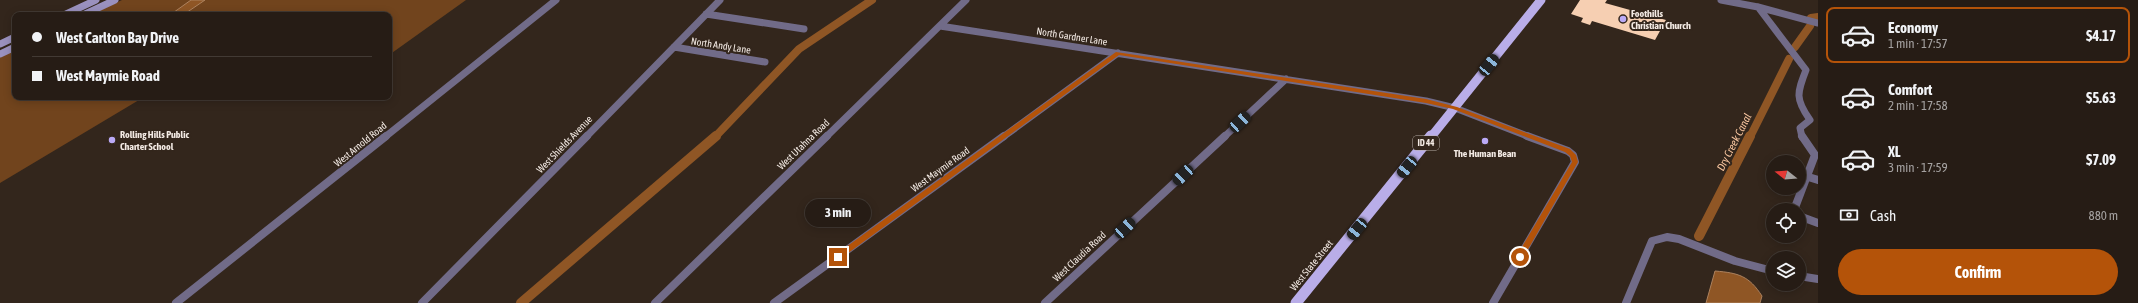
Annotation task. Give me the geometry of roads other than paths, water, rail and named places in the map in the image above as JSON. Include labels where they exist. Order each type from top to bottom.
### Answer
[{"type":"main road","name":"West State Street","points":[[1296,303],[1541,0]]},
{"type":"street","points":[[70,12],[96,0]]},
{"type":"street","points":[[89,12],[115,0]]},
{"type":"street","name":"West Arnold Road","points":[[176,303],[556,0]]},
{"type":"street","name":"West Shields Avenue","points":[[422,303],[720,0]]},
{"type":"street","name":"West Utahna Road","points":[[655,303],[966,0]]},
{"type":"street","points":[[1721,0],[1758,7],[1818,23]]},
{"type":"street","points":[[1758,7],[1806,70],[1797,96],[1798,102],[1810,120],[1800,128],[1800,133],[1816,156],[1806,174]]},
{"type":"street","points":[[706,14],[804,29]]},
{"type":"street","name":"North Gardner Lane","points":[[940,26],[1426,101],[1455,108],[1560,147],[1573,155],[1575,162],[1493,303]]},
{"type":"street","points":[[0,44],[12,39]]},
{"type":"street","name":"North Andy Lane","points":[[674,47],[765,62]]},
{"type":"street","points":[[0,54],[12,48]]},
{"type":"street","name":"West Maymie Road","points":[[774,303],[1118,53]]},
{"type":"street","name":"West Claudia Road","points":[[1045,303],[1286,79]]},
{"type":"street","points":[[1806,176],[1818,180]]},
{"type":"street","points":[[1806,219],[1818,223]]},
{"type":"street","points":[[1626,303],[1652,241],[1667,237],[1679,239],[1754,268],[1766,270]]},
{"type":"street","points":[[1806,277],[1818,279]]},
{"type":"waterway","points":[[716,136],[799,49],[872,0]]},
{"type":"waterway","name":"Dry Creek Canal","points":[[1811,18],[1818,17]]},
{"type":"waterway","name":"Dry Creek Canal","points":[[1795,47],[1810,26]]},
{"type":"waterway","name":"Dry Creek Canal","points":[[1750,137],[1789,59]]},
{"type":"waterway","points":[[521,303],[716,136]]},
{"type":"waterway","name":"Dry Creek Canal","points":[[1699,236],[1750,136]]},
{"type":"place","name":"Foothills Christian Church","points":[[1623,19]]},
{"type":"place","name":"Rolling Hills Public Charter School","points":[[112,140]]},
{"type":"place","name":"The Human Bean","points":[[1485,141]]}]
